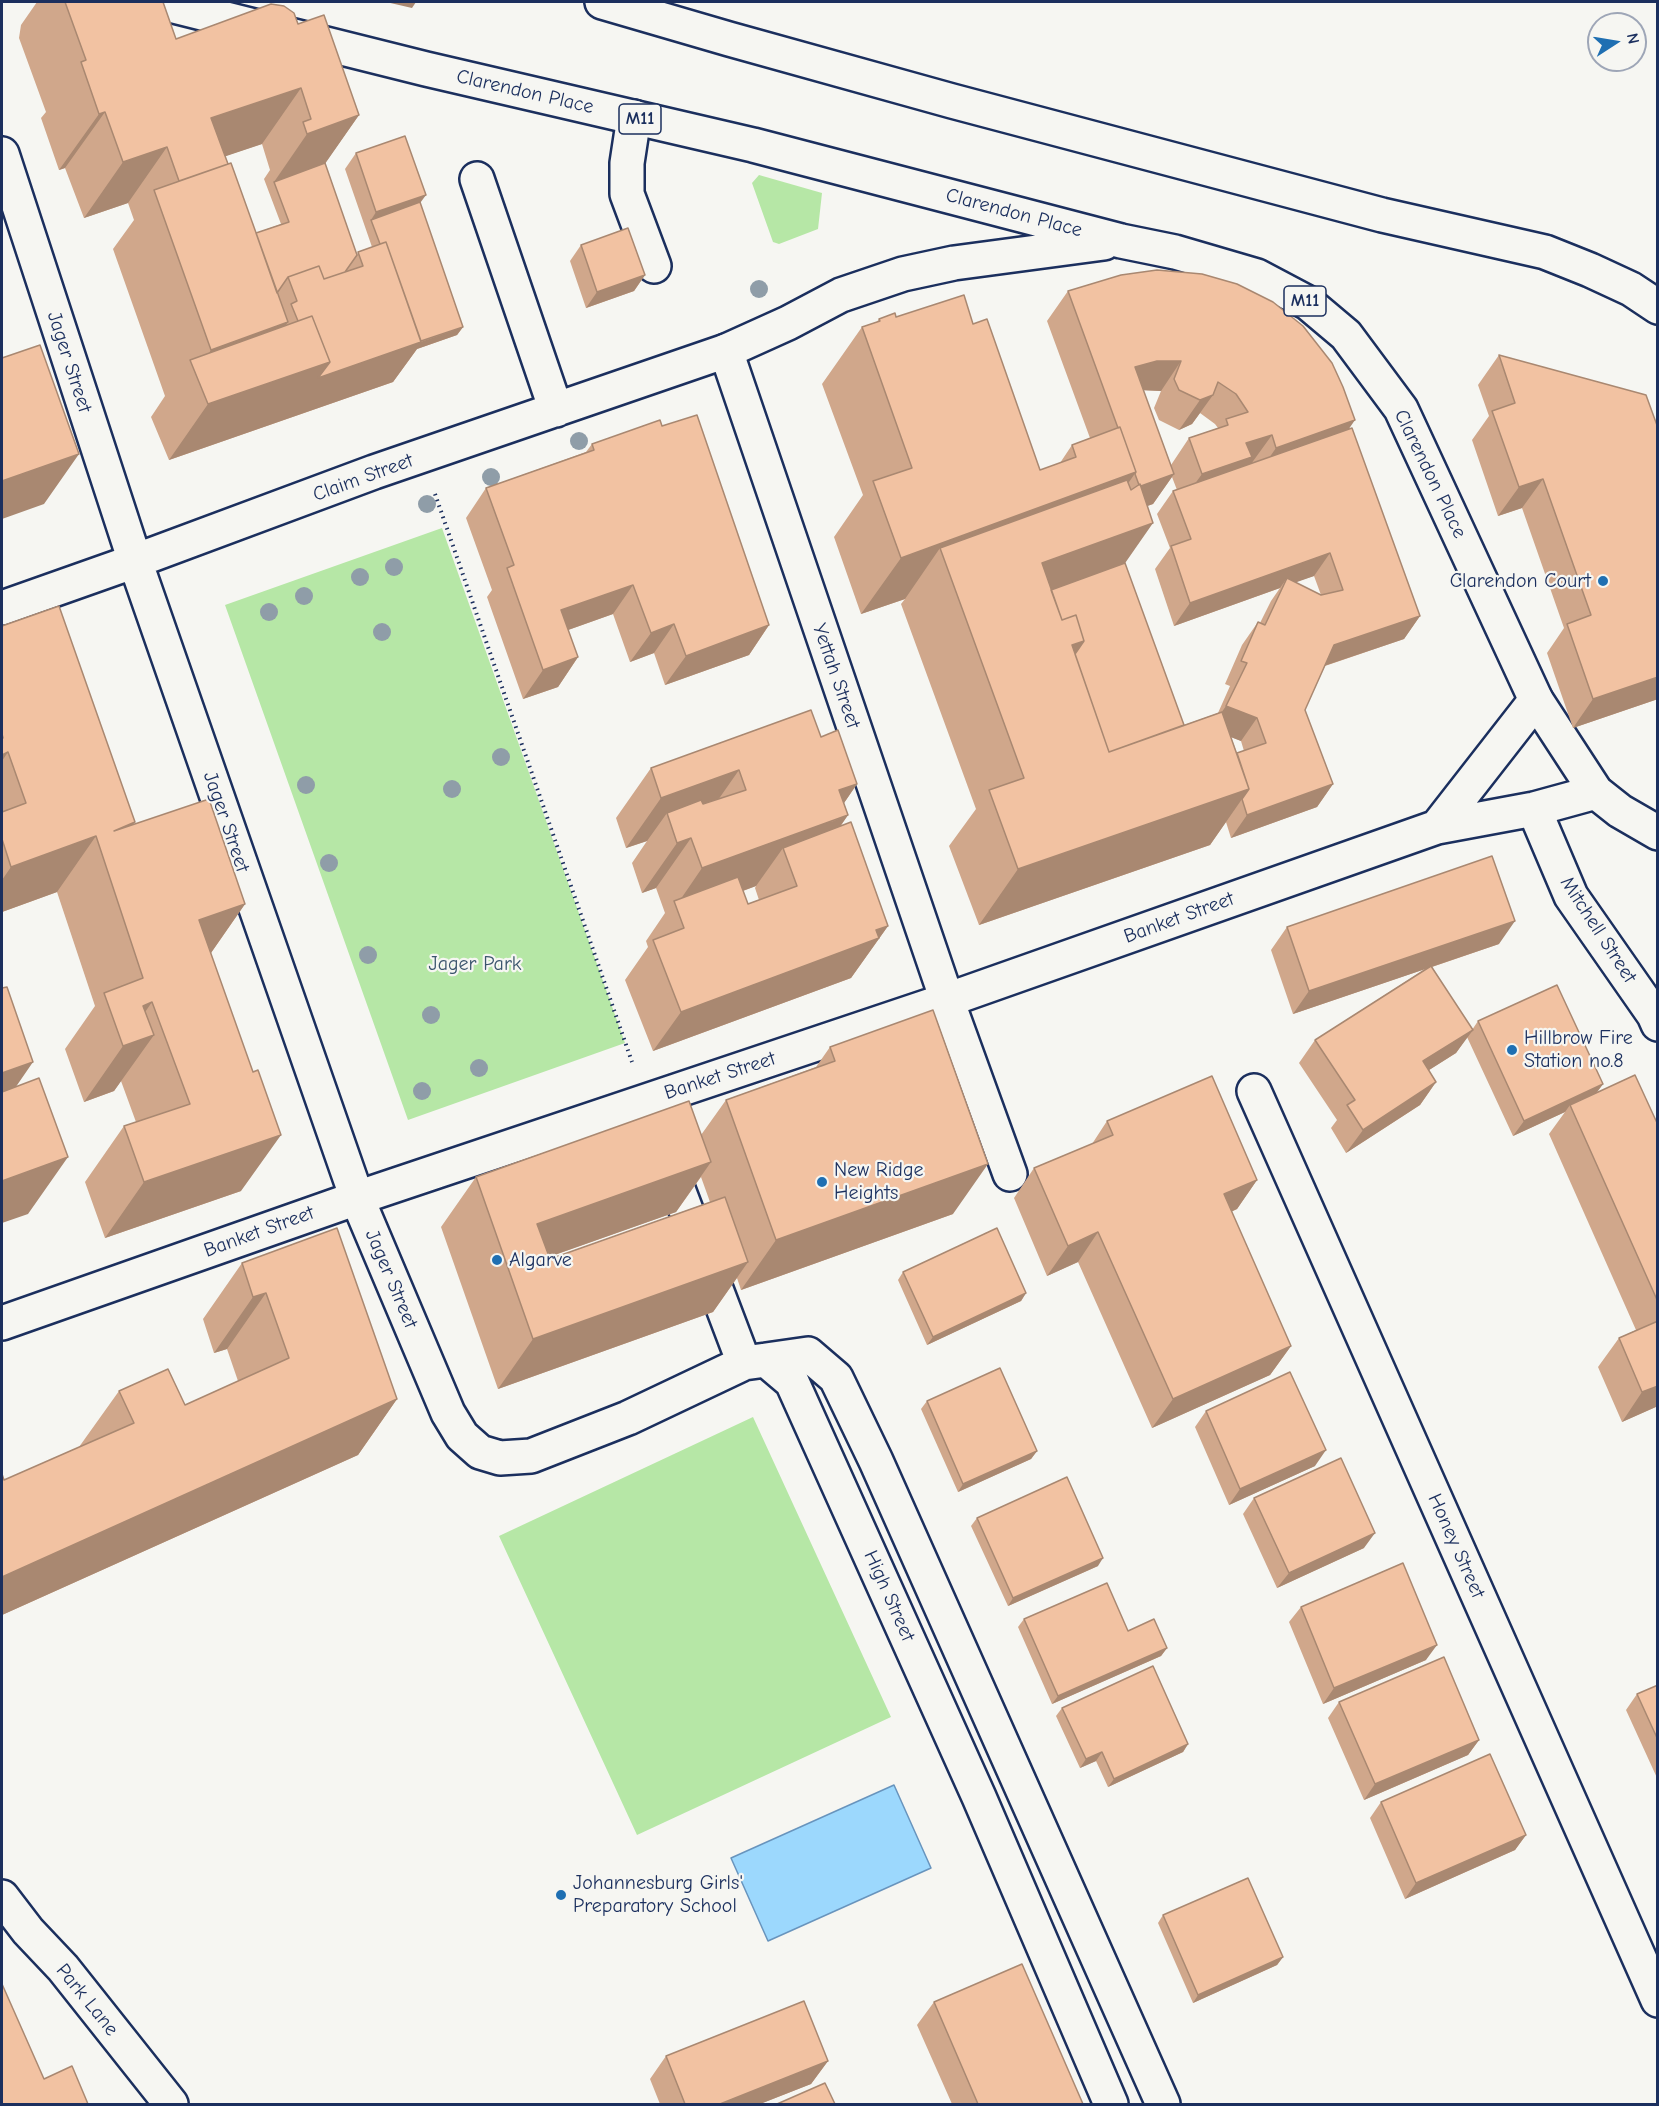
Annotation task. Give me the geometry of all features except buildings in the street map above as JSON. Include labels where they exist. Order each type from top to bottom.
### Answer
[{"type":"street","name":"Clarendon Place","points":[[158,2],[426,69],[753,145],[1121,241],[1175,252],[1257,276],[1308,303],[1346,335],[1401,409],[1536,700],[1596,792]]},
{"type":"street","points":[[602,2],[952,101],[1382,215],[1545,252],[1631,289],[1658,307]]},
{"type":"street","points":[[634,117],[627,163],[627,194],[654,266]]},
{"type":"street","name":"Jager Street","points":[[2,154],[135,561],[357,1198],[448,1413],[462,1437],[480,1452],[500,1458],[531,1456],[628,1418],[755,1362]]},
{"type":"street","points":[[477,179],[556,410]]},
{"type":"street","name":"Claim Street","points":[[2,608],[374,472],[726,351],[788,323],[841,295],[903,274],[954,263],[1121,241]]},
{"type":"street","name":"Yettah Street","points":[[726,351],[947,1000],[1010,1174]]},
{"type":"street","points":[[1437,827],[1536,700]]},
{"type":"street","name":"Banket Street","points":[[2,1323],[357,1198],[947,1000],[1437,827],[1534,809],[1596,792]]},
{"type":"street","name":"M11","points":[[1596,792],[1620,811],[1658,833]]},
{"type":"street","name":"Mitchell Street","points":[[1534,809],[1571,896],[1656,1020]]},
{"type":"street","name":"Mitchell Street","points":[[1656,1020],[1658,979]]},
{"type":"street","name":"Honey Street","points":[[1254,1091],[1658,2000]]},
{"type":"street","points":[[646,1101],[755,1362],[808,1354],[836,1378],[1163,2104]]},
{"type":"street","name":"High Street","points":[[755,1362],[792,1382],[979,1797],[1111,2104]]},
{"type":"street","name":"Park Lane","points":[[2,1897],[28,1931],[63,1968],[171,2104]]},
{"type":"path","points":[[422,457],[646,1101]]},
{"type":"green space","points":[[759,175],[822,193],[818,229],[779,244],[773,242],[752,183]]},
{"type":"green space","name":"Jager Park","points":[[442,528],[625,1043],[408,1120],[225,605]]},
{"type":"green space","points":[[753,1417],[891,1717],[637,1835],[499,1536]]},
{"type":"water","points":[[894,1785],[931,1868],[768,1941],[731,1858]]},
{"type":"place","name":"Clarendon Court","points":[[1603,581]]},
{"type":"place","name":"Hillbrow Fire Station no.8","points":[[1512,1050]]},
{"type":"place","name":"New Ridge Heights","points":[[822,1182]]},
{"type":"place","name":"Algarve","points":[[497,1260]]},
{"type":"place","name":"Johannesburg Girls' Preparatory School","points":[[561,1895]]}]
